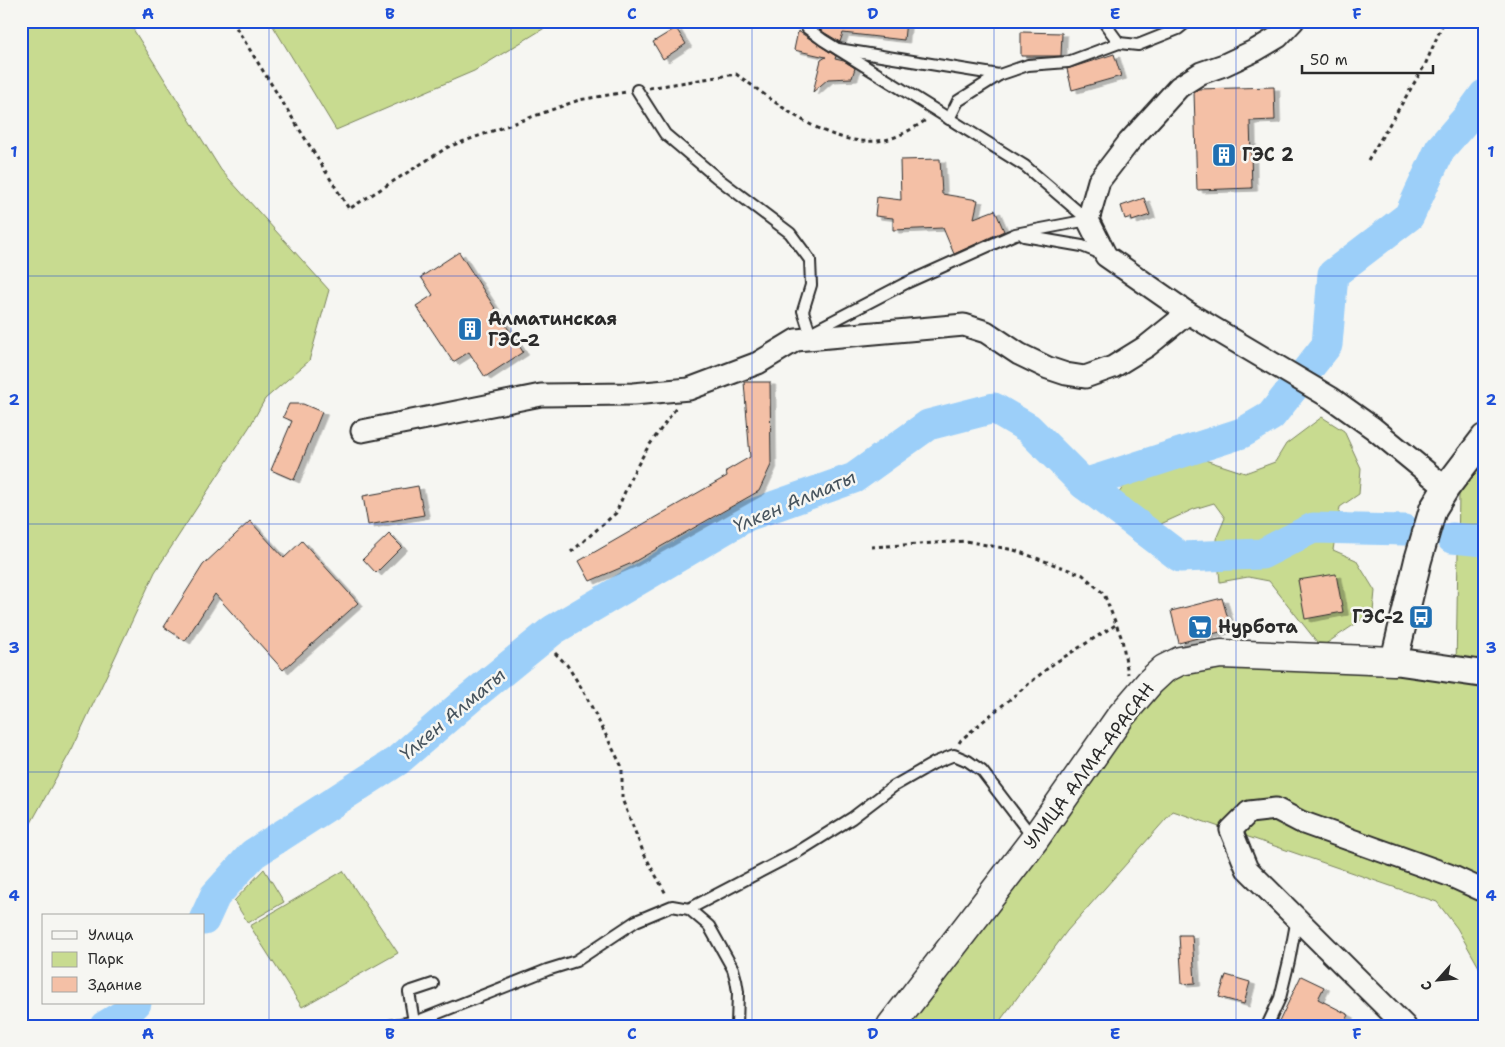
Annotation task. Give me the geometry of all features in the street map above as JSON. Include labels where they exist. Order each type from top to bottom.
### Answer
[{"type":"main road","name":"УЛИЦА АЛМА-АРАСАН","points":[[891,1026],[1034,840],[1133,701],[1164,669],[1180,661],[1221,654],[1394,661]]},
{"type":"street","points":[[1293,21],[1278,37],[1256,50],[1201,73],[1179,87],[1129,142],[1099,182],[1088,220],[1106,256],[1188,313],[1331,398],[1372,428],[1440,498]]},
{"type":"street","points":[[362,431],[541,395],[633,394],[689,389],[758,363],[803,336],[964,324],[986,332],[1019,354],[1048,368],[1066,374],[1085,377],[1113,367],[1147,346],[1188,313]]},
{"type":"street","points":[[1394,661],[1418,560],[1440,498],[1484,438]]},
{"type":"street","name":"УЛИЦА АЛМА-АРАСАН","points":[[1394,661],[1484,674]]},
{"type":"street","points":[[1405,1026],[1247,869],[1231,830],[1249,812],[1276,809],[1301,822],[1449,875],[1484,891]]},
{"type":"lane","points":[[804,21],[807,28],[838,49],[1025,166],[1088,220]]},
{"type":"lane","points":[[1103,21],[1119,43]]},
{"type":"lane","points":[[949,119],[958,101],[999,75],[1028,65],[1068,62],[1119,43],[1138,45],[1178,28],[1188,21]]},
{"type":"lane","points":[[838,49],[999,75]]},
{"type":"lane","points":[[637,90],[665,134],[716,177],[790,234],[810,260],[810,285],[803,311],[803,336],[906,282],[1015,234],[1088,220]]},
{"type":"lane","points":[[1015,234],[1082,246],[1106,256]]},
{"type":"lane","points":[[689,909],[796,853],[852,818],[894,786],[934,763],[954,755],[982,770],[1034,840]]},
{"type":"lane","points":[[389,1026],[414,1022],[546,970],[576,961],[636,922],[672,906],[689,909],[709,926],[733,969],[738,992],[736,1026]]},
{"type":"lane","points":[[1267,1026],[1280,998],[1297,917]]},
{"type":"lane","points":[[414,1022],[409,992],[433,984]]},
{"type":"path","points":[[232,21],[349,209]]},
{"type":"path","points":[[1368,160],[1425,65],[1444,21]]},
{"type":"path","points":[[571,552],[616,513],[632,475],[648,447],[689,389]]},
{"type":"path","points":[[871,547],[966,541],[1014,550],[1083,575],[1104,594],[1117,624],[1122,639],[1133,701]]},
{"type":"path","points":[[954,755],[961,740],[1053,664],[1117,624]]},
{"type":"path","points":[[555,653],[567,665],[584,692],[622,767],[622,799],[644,854],[672,906]]},
{"type":"green space","points":[[21,21],[128,21],[221,170],[329,290],[309,361],[265,399],[250,426],[155,572],[72,749],[21,841]]},
{"type":"green space","points":[[270,21],[556,21],[474,71],[336,130]]},
{"type":"green space","points":[[1322,417],[1344,431],[1361,468],[1359,494],[1340,507],[1333,550],[1356,560],[1375,591],[1373,612],[1321,647],[1269,581],[1248,577],[1220,582],[1216,539],[1225,518],[1214,503],[1194,509],[1152,528],[1118,494],[1127,482],[1205,460],[1245,473],[1275,462],[1286,444]]},
{"type":"green space","points":[[1484,461],[1484,675],[1480,675],[1484,688],[1484,976],[1457,928],[1437,902],[1173,811],[1067,931],[996,1026],[891,1026],[1180,661],[1456,670],[1459,494]]},
{"type":"green space","points":[[264,869],[284,902],[248,923],[234,901]]},
{"type":"green space","points":[[343,871],[398,953],[302,1007],[250,926]]},
{"type":"building","points":[[821,21],[906,21],[904,40],[843,33],[840,42],[820,30]]},
{"type":"building","points":[[676,28],[686,44],[663,59],[653,42]]},
{"type":"building","points":[[798,31],[836,56],[835,59],[844,61],[855,68],[852,78],[828,79],[813,92],[821,60],[826,57],[794,50]]},
{"type":"building","points":[[1021,32],[1062,33],[1061,56],[1021,56]]},
{"type":"building","points":[[1114,54],[1121,76],[1072,90],[1067,69]]},
{"type":"building","name":"ГЭС 2","points":[[1274,87],[1275,120],[1250,121],[1252,188],[1197,190],[1194,92],[1198,89]]},
{"type":"building","points":[[940,159],[942,194],[978,200],[974,218],[995,210],[1004,231],[954,254],[943,228],[893,230],[893,218],[875,216],[877,197],[901,200],[900,160]]},
{"type":"building","points":[[1144,198],[1150,215],[1132,221],[1131,217],[1125,219],[1121,206]]},
{"type":"building","name":"Алматинская ГЭС-2","points":[[459,252],[523,352],[485,377],[469,352],[453,362],[416,306],[433,295],[421,277]]},
{"type":"building","points":[[744,382],[770,382],[771,465],[759,491],[632,563],[590,581],[579,561],[727,476],[726,471],[750,457]]},
{"type":"building","points":[[289,404],[303,404],[322,412],[294,480],[271,470],[292,421],[283,417]]},
{"type":"building","points":[[418,486],[424,515],[368,525],[363,496]]},
{"type":"building","points":[[250,521],[284,558],[302,541],[358,603],[283,670],[215,594],[185,641],[164,627],[203,565]]},
{"type":"building","points":[[389,534],[402,547],[376,573],[363,559]]},
{"type":"building","points":[[1336,574],[1343,612],[1305,619],[1298,580]]},
{"type":"building","points":[[1222,598],[1231,629],[1179,643],[1171,611]]},
{"type":"building","points":[[1179,935],[1192,935],[1195,983],[1182,984]]},
{"type":"building","points":[[1226,975],[1250,982],[1244,1004],[1219,997]]},
{"type":"building","points":[[1301,976],[1324,987],[1318,999],[1349,1015],[1343,1026],[1277,1026]]},
{"type":"waterway","name":"Үлкен Алматы","points":[[205,918],[215,896],[253,854],[397,761],[553,630],[747,516],[854,478],[928,425],[994,408],[1028,428],[1084,484],[1242,433],[1271,416],[1327,345],[1333,274],[1409,216],[1440,149],[1484,95]]},
{"type":"waterway","points":[[1084,484],[1180,557],[1262,554],[1313,528],[1405,530]]},
{"type":"waterway","points":[[1452,538],[1484,541]]},
{"type":"waterway","name":"Үлкен Алматы","points":[[105,1026],[125,1014],[135,1004]]},
{"type":"place","name":"ГЭС 2","points":[[1224,155]]},
{"type":"place","name":"Алматинская ГЭС-2","points":[[470,329]]},
{"type":"place","name":"ГЭС-2","points":[[1421,617]]},
{"type":"place","name":"Нурбота","points":[[1200,627]]}]
